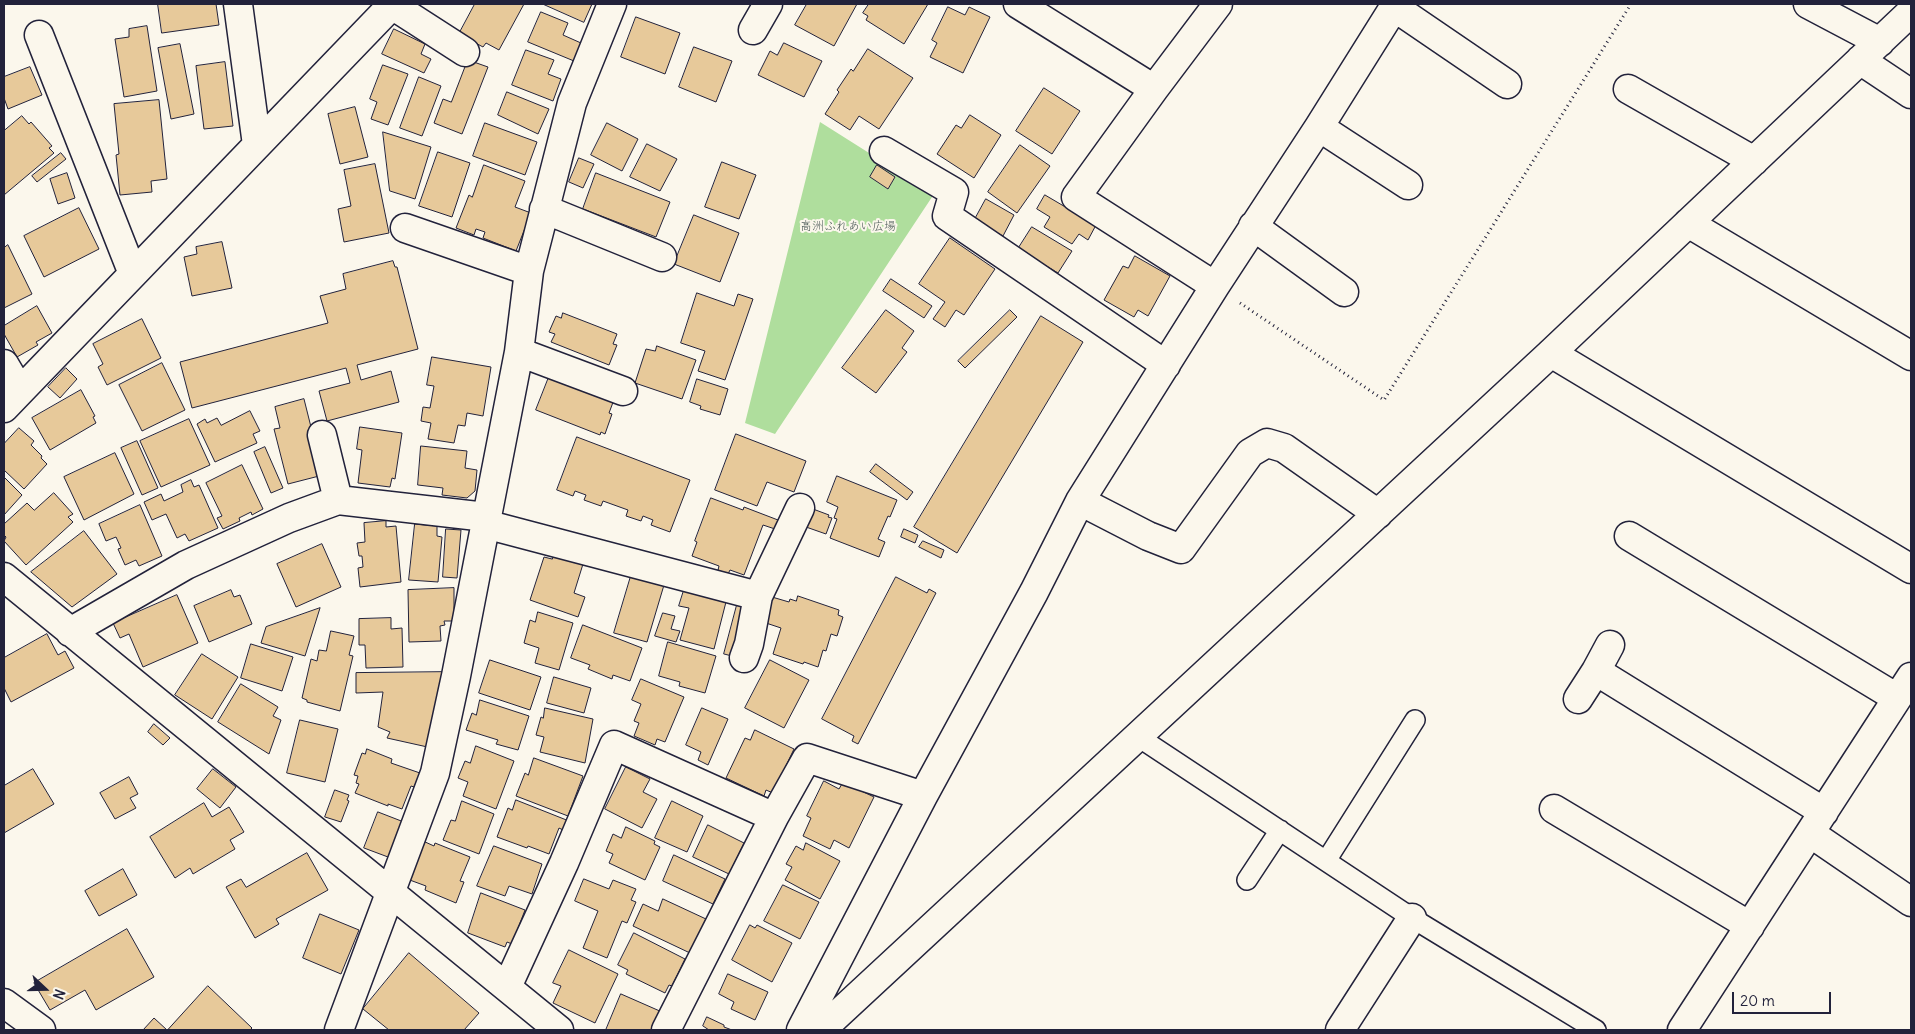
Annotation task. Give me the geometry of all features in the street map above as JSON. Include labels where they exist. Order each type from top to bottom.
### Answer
[{"type":"street","points":[[238,4],[257,145]]},
{"type":"street","points":[[12,399],[393,4],[465,52]]},
{"type":"street","points":[[339,1030],[435,773],[460,658],[485,520],[519,352],[529,272],[572,103],[612,4]]},
{"type":"street","points":[[753,30],[768,4]]},
{"type":"street","points":[[1214,286],[1076,197],[1218,4]]},
{"type":"street","points":[[1808,4],[1880,42]]},
{"type":"street","points":[[801,1030],[923,796],[1034,592],[1080,501],[1214,286],[1319,127],[1395,5],[1507,84]]},
{"type":"street","points":[[1036,8],[1154,89]]},
{"type":"street","points":[[820,1030],[1552,353],[1911,12]]},
{"type":"street","points":[[39,35],[133,274]]},
{"type":"street","points":[[1860,60],[1911,94]]},
{"type":"street","points":[[1628,89],[1754,161]]},
{"type":"street","points":[[1319,127],[1408,185]]},
{"type":"street","points":[[884,151],[954,192],[947,216],[1166,365]]},
{"type":"street","points":[[544,209],[662,257]]},
{"type":"street","points":[[1688,223],[1911,356]]},
{"type":"street","points":[[1253,226],[1344,292]]},
{"type":"street","points":[[404,228],[529,272]]},
{"type":"street","points":[[519,352],[623,391]]},
{"type":"street","points":[[1552,353],[1911,569]]},
{"type":"street","points":[[4,364],[12,399]]},
{"type":"street","points":[[322,435],[338,500]]},
{"type":"street","points":[[1080,501],[1148,536],[1181,549],[1250,452],[1267,443],[1284,448],[1378,514]]},
{"type":"street","points":[[70,632],[186,565],[289,518],[338,500],[485,520],[758,596]]},
{"type":"street","points":[[744,658],[749,644],[758,596],[800,508]]},
{"type":"street","points":[[1629,536],[1904,687],[1682,1030]]},
{"type":"street","points":[[4,576],[70,632],[559,1030]]},
{"type":"street","points":[[1578,699],[1610,645]]},
{"type":"street","points":[[1596,671],[1817,822],[1911,902]]},
{"type":"street","points":[[507,986],[564,863],[614,745],[774,817]]},
{"type":"street","points":[[666,1030],[774,817],[807,758],[923,796]]},
{"type":"street","points":[[1554,809],[1750,926]]},
{"type":"street","points":[[1340,1030],[1412,918]]},
{"type":"street","points":[[4,1003],[41,1030]]},
{"type":"lane","points":[[1326,861],[1415,720]]},
{"type":"lane","points":[[1137,736],[1412,918],[1596,1030]]},
{"type":"lane","points":[[1247,880],[1280,830]]},
{"type":"path","points":[[1214,286],[1384,400],[1631,4]]},
{"type":"green space","name":"高洲ふれあい広場","points":[[820,122],[934,194],[775,434],[745,423]],"holes":[[[877,166],[895,177],[888,189],[870,177]]]},
{"type":"building","points":[[158,4],[216,4],[219,25],[162,33]]},
{"type":"building","points":[[475,4],[524,4],[499,50],[486,43],[483,47],[459,34]]},
{"type":"building","points":[[543,4],[592,4],[584,22]]},
{"type":"building","points":[[807,4],[857,4],[834,46],[795,25]]},
{"type":"building","points":[[869,4],[928,4],[904,44],[866,20],[868,16],[863,13]]},
{"type":"building","points":[[948,7],[965,15],[969,7],[990,17],[963,73],[930,57],[937,43],[932,40]]},
{"type":"building","points":[[541,12],[568,23],[563,35],[581,43],[574,61],[528,42]]},
{"type":"building","points":[[636,17],[680,33],[665,74],[621,57]]},
{"type":"building","points":[[147,26],[157,91],[124,97],[115,39],[129,37],[129,29]]},
{"type":"building","points":[[394,29],[425,44],[421,54],[431,59],[424,73],[382,54]]},
{"type":"building","points":[[784,43],[822,61],[804,97],[758,75],[770,51],[777,55]]},
{"type":"building","points":[[180,44],[194,114],[171,119],[158,48]]},
{"type":"building","points":[[694,47],[732,61],[716,102],[679,87]]},
{"type":"building","points":[[868,49],[913,78],[879,129],[859,116],[850,130],[825,114],[839,92],[837,90]]},
{"type":"building","points":[[526,50],[554,60],[548,74],[561,79],[553,101],[512,85]]},
{"type":"building","points":[[468,60],[488,67],[462,134],[434,123],[443,99],[451,102]]},
{"type":"building","points":[[225,62],[233,126],[204,129],[196,66]]},
{"type":"building","points":[[383,65],[408,74],[388,125],[371,119],[377,102],[370,99]]},
{"type":"building","points":[[30,67],[42,95],[8,109],[4,98],[4,77]]},
{"type":"building","points":[[419,77],[441,86],[422,136],[400,128]]},
{"type":"building","points":[[1044,88],[1080,111],[1052,154],[1016,131]]},
{"type":"building","points":[[507,92],[549,109],[538,134],[498,115]]},
{"type":"building","points":[[159,100],[167,179],[151,181],[152,192],[120,195],[116,155],[119,154],[114,104]]},
{"type":"building","points":[[355,107],[368,157],[340,164],[328,114]]},
{"type":"building","points":[[970,115],[1001,135],[974,178],[937,154],[956,125],[961,128]]},
{"type":"building","points":[[22,116],[29,124],[31,122],[52,146],[49,148],[54,153],[4,195],[4,131]]},
{"type":"building","points":[[485,123],[537,142],[525,175],[473,156]]},
{"type":"building","points":[[607,123],[638,139],[622,171],[591,155]]},
{"type":"building","points":[[383,132],[431,147],[415,199],[390,191]]},
{"type":"building","points":[[647,144],[677,159],[660,191],[630,177]]},
{"type":"building","points":[[1020,145],[1050,166],[1017,213],[988,192]]},
{"type":"building","points":[[438,152],[470,163],[452,217],[419,206]]},
{"type":"building","points":[[61,153],[66,159],[37,182],[32,176]]},
{"type":"building","points":[[579,158],[594,164],[583,188],[569,182]]},
{"type":"building","points":[[722,162],[756,175],[739,219],[705,207]]},
{"type":"building","points":[[375,164],[389,233],[344,242],[338,209],[351,206],[344,170]]},
{"type":"building","points":[[484,165],[525,181],[515,207],[531,213],[516,251],[483,238],[485,232],[476,229],[474,235],[456,228],[469,195],[472,197]]},
{"type":"building","points":[[877,165],[895,177],[888,189],[870,177]]},
{"type":"building","points":[[67,173],[75,198],[58,204],[50,179]]},
{"type":"building","points":[[596,173],[670,202],[656,237],[583,209]]},
{"type":"building","points":[[1045,195],[1096,225],[1088,240],[1079,234],[1072,244],[1044,227],[1050,217],[1037,209]]},
{"type":"building","points":[[986,199],[1014,215],[1003,236],[974,221]]},
{"type":"building","points":[[79,208],[99,249],[44,277],[24,236]]},
{"type":"building","points":[[694,215],[739,233],[720,282],[674,264]]},
{"type":"building","points":[[1032,227],[1072,251],[1058,273],[1018,249]]},
{"type":"building","points":[[950,238],[995,269],[964,315],[956,310],[945,327],[933,319],[945,302],[919,284]]},
{"type":"building","points":[[222,242],[232,288],[192,296],[184,257],[197,254],[196,247]]},
{"type":"building","points":[[8,245],[32,294],[4,308],[4,248]]},
{"type":"building","points":[[1135,256],[1170,276],[1148,316],[1138,310],[1134,317],[1104,300],[1123,266],[1128,268]]},
{"type":"building","points":[[393,261],[395,267],[397,267],[418,349],[357,365],[361,380],[391,371],[399,402],[327,421],[319,391],[350,383],[346,368],[192,408],[180,362],[328,323],[320,296],[346,289],[343,274]]},
{"type":"building","points":[[891,279],[932,306],[924,318],[883,291]]},
{"type":"building","points":[[697,293],[734,306],[738,294],[753,299],[725,380],[698,371],[705,351],[681,343]]},
{"type":"building","points":[[37,306],[52,333],[36,342],[38,345],[17,357],[4,334],[4,326]]},
{"type":"building","points":[[886,310],[914,331],[902,348],[907,352],[876,393],[842,368]]},
{"type":"building","points":[[1010,310],[1017,317],[965,368],[958,361]]},
{"type":"building","points":[[563,313],[617,334],[613,344],[617,345],[609,365],[551,342],[555,334],[549,332],[556,316],[561,318]]},
{"type":"building","points":[[1041,316],[1083,342],[957,553],[914,527]]},
{"type":"building","points":[[142,319],[161,358],[107,385],[98,367],[103,364],[93,344]]},
{"type":"building","points":[[657,346],[696,360],[682,399],[635,383],[646,349],[655,351]]},
{"type":"building","points":[[432,357],[491,367],[483,416],[467,413],[465,426],[458,425],[454,443],[428,439],[431,423],[421,421],[423,407],[430,408],[434,386],[427,385]]},
{"type":"building","points":[[162,363],[185,410],[142,431],[119,385]]},
{"type":"building","points":[[66,368],[77,379],[60,398],[48,387]]},
{"type":"building","points":[[549,377],[615,397],[609,413],[612,414],[605,434],[601,432],[600,435],[536,410]]},
{"type":"building","points":[[697,379],[728,389],[720,415],[700,409],[701,406],[690,402]]},
{"type":"building","points":[[81,390],[95,416],[93,417],[96,423],[50,450],[32,418]]},
{"type":"building","points":[[304,399],[323,475],[288,484],[274,429],[280,428],[275,407]]},
{"type":"building","points":[[250,411],[260,431],[253,434],[257,443],[215,462],[197,424],[205,419],[207,423],[217,418],[221,425]]},
{"type":"building","points":[[189,419],[210,465],[161,487],[140,441]]},
{"type":"building","points":[[360,427],[402,433],[395,479],[392,478],[390,487],[358,483],[362,450],[357,449]]},
{"type":"building","points":[[19,428],[34,441],[31,445],[47,464],[24,489],[4,470],[4,444]]},
{"type":"building","points":[[736,434],[806,461],[794,492],[767,482],[757,506],[715,490]]},
{"type":"building","points":[[577,437],[690,480],[670,532],[651,525],[653,520],[643,516],[641,521],[626,516],[628,510],[603,501],[601,506],[584,500],[586,495],[575,491],[573,496],[557,490]]},
{"type":"building","points":[[137,441],[158,488],[142,495],[121,448]]},
{"type":"building","points":[[421,446],[467,451],[465,468],[477,470],[475,491],[467,498],[442,495],[443,488],[418,485]]},
{"type":"building","points":[[265,447],[283,488],[271,493],[254,452]]},
{"type":"building","points":[[115,453],[134,494],[84,520],[64,477]]},
{"type":"building","points":[[876,464],[913,492],[907,500],[870,472]]},
{"type":"building","points":[[242,465],[263,509],[252,515],[251,512],[239,518],[240,521],[223,529],[217,518],[222,516],[206,483]]},
{"type":"building","points":[[837,476],[897,500],[878,539],[885,542],[879,557],[830,538],[837,519],[834,518],[838,507],[827,502]]},
{"type":"building","points":[[4,477],[22,495],[4,515]]},
{"type":"building","points":[[191,480],[194,487],[199,485],[218,528],[189,541],[185,534],[177,538],[166,514],[152,520],[144,502],[161,494],[164,501],[183,492],[181,485]]},
{"type":"building","points":[[54,493],[73,514],[68,517],[73,522],[26,565],[4,541],[6,537],[4,535],[4,524],[27,503],[34,510]]},
{"type":"building","points":[[711,498],[743,510],[744,507],[778,520],[775,529],[763,525],[744,575],[730,570],[728,574],[718,570],[719,566],[692,556],[697,542],[695,541]]},
{"type":"building","points":[[140,505],[162,556],[139,566],[136,560],[125,565],[118,549],[121,548],[116,537],[106,541],[99,524]]},
{"type":"building","points":[[813,509],[832,518],[826,534],[806,527]]},
{"type":"building","points":[[386,521],[386,527],[396,526],[401,582],[360,587],[358,568],[363,567],[362,556],[359,556],[357,543],[365,542],[364,523]]},
{"type":"building","points":[[415,524],[437,526],[437,536],[442,537],[438,582],[409,580]]},
{"type":"building","points":[[446,529],[461,530],[457,578],[443,577]]},
{"type":"building","points":[[904,529],[918,535],[915,543],[901,537]]},
{"type":"building","points":[[84,531],[117,574],[72,607],[31,572]]},
{"type":"building","points":[[923,541],[944,550],[941,558],[919,547]]},
{"type":"building","points":[[322,544],[341,587],[296,607],[277,564]]},
{"type":"building","points":[[554,555],[583,564],[574,593],[585,597],[578,617],[530,600],[544,557],[552,559]]},
{"type":"building","points":[[631,576],[664,585],[647,642],[614,633]]},
{"type":"building","points":[[896,577],[927,593],[929,589],[936,593],[858,744],[852,741],[854,736],[822,719]]},
{"type":"building","points":[[685,587],[727,598],[714,649],[680,640],[689,608],[679,606]]},
{"type":"building","points":[[454,588],[454,621],[444,621],[445,625],[440,626],[441,641],[409,642],[408,590]]},
{"type":"building","points":[[231,590],[234,597],[240,595],[252,624],[209,642],[194,606]]},
{"type":"building","points":[[177,595],[198,643],[143,667],[129,634],[120,638],[113,623]]},
{"type":"building","points":[[798,596],[839,610],[838,615],[843,617],[837,636],[831,634],[826,651],[823,650],[818,667],[773,654],[781,628],[763,622],[772,597],[789,602],[790,599],[796,601]]},
{"type":"building","points":[[737,605],[745,607],[732,656],[724,654]]},
{"type":"building","points":[[320,608],[305,656],[261,643],[266,627]]},
{"type":"building","points":[[538,612],[573,623],[559,670],[535,663],[539,648],[524,643],[530,620],[535,622]]},
{"type":"building","points":[[663,613],[675,616],[671,629],[680,631],[676,642],[655,636]]},
{"type":"building","points":[[391,618],[391,629],[402,628],[403,667],[366,668],[365,645],[359,645],[359,619]]},
{"type":"building","points":[[583,625],[642,648],[630,681],[613,675],[612,679],[588,669],[590,665],[571,658]]},
{"type":"building","points":[[331,631],[354,636],[349,655],[353,656],[340,711],[307,702],[307,700],[302,698],[311,659],[317,661],[319,650],[326,651]]},
{"type":"building","points":[[47,634],[58,655],[65,651],[74,668],[11,702],[4,688],[4,658]]},
{"type":"building","points":[[668,642],[716,656],[705,693],[679,686],[680,682],[659,676]]},
{"type":"building","points":[[251,644],[293,657],[282,691],[241,678]]},
{"type":"building","points":[[202,654],[238,677],[212,719],[175,695]]},
{"type":"building","points":[[490,660],[541,677],[530,710],[479,693]]},
{"type":"building","points":[[770,660],[809,680],[784,728],[745,708]]},
{"type":"building","points":[[448,672],[432,748],[387,738],[390,732],[378,727],[383,692],[356,693],[356,673]]},
{"type":"building","points":[[554,677],[591,688],[584,713],[547,703]]},
{"type":"building","points":[[641,679],[684,697],[665,742],[657,739],[655,745],[634,736],[639,723],[634,721],[641,704],[632,700]]},
{"type":"building","points":[[241,684],[278,707],[273,716],[281,720],[269,754],[218,722]]},
{"type":"building","points":[[480,700],[529,716],[518,750],[496,744],[498,740],[466,730],[472,713],[476,715]]},
{"type":"building","points":[[545,708],[593,719],[585,763],[540,752],[544,737],[536,735]]},
{"type":"building","points":[[702,708],[728,719],[708,765],[698,760],[701,752],[686,745]]},
{"type":"building","points":[[300,720],[338,729],[325,782],[287,773]]},
{"type":"building","points":[[154,724],[170,738],[163,745],[148,732]]},
{"type":"building","points":[[755,730],[794,749],[773,793],[766,790],[764,796],[726,778],[745,738],[750,740]]},
{"type":"building","points":[[476,746],[514,761],[496,809],[463,796],[468,782],[458,778],[465,761],[470,763]]},
{"type":"building","points":[[367,749],[392,759],[391,763],[420,773],[414,787],[411,786],[402,809],[388,804],[388,806],[355,793],[359,784],[356,783],[358,776],[354,775],[362,753],[365,754]]},
{"type":"building","points":[[534,758],[583,776],[568,816],[516,796],[525,773],[528,775]]},
{"type":"building","points":[[626,767],[650,779],[643,792],[657,799],[642,828],[605,809]]},
{"type":"building","points":[[33,769],[54,804],[4,833],[4,786]]},
{"type":"building","points":[[213,769],[236,787],[220,808],[197,789]]},
{"type":"building","points":[[129,777],[138,794],[130,798],[136,808],[115,819],[100,793]]},
{"type":"building","points":[[824,781],[839,789],[843,782],[874,797],[849,848],[834,840],[830,849],[803,836],[811,818],[807,816]]},
{"type":"building","points":[[335,790],[349,795],[347,800],[349,801],[341,822],[325,817]]},
{"type":"building","points":[[516,800],[569,821],[565,831],[559,828],[549,854],[497,837],[508,808],[512,810]]},
{"type":"building","points":[[462,801],[494,814],[479,854],[443,840],[451,820],[455,821]]},
{"type":"building","points":[[672,801],[703,816],[687,852],[655,838]]},
{"type":"building","points":[[204,803],[212,817],[229,807],[244,832],[230,840],[235,849],[193,874],[190,868],[175,878],[150,837]]},
{"type":"building","points":[[378,812],[409,824],[396,860],[364,848]]},
{"type":"building","points":[[708,825],[744,843],[729,874],[693,857]]},
{"type":"building","points":[[626,827],[655,841],[654,844],[660,847],[645,880],[609,863],[613,854],[606,851],[613,834],[621,838]]},
{"type":"building","points":[[423,841],[434,846],[435,843],[470,857],[460,881],[464,882],[456,903],[425,890],[426,886],[407,879]]},
{"type":"building","points":[[806,843],[840,861],[820,899],[785,880],[792,867],[786,864],[796,846],[803,850]]},
{"type":"building","points":[[494,846],[542,864],[532,894],[509,886],[505,896],[477,886]]},
{"type":"building","points":[[307,853],[328,890],[276,919],[279,924],[255,938],[226,887],[241,879],[246,887]]},
{"type":"building","points":[[674,855],[725,879],[713,904],[663,881]]},
{"type":"building","points":[[123,869],[137,895],[99,916],[85,891]]},
{"type":"building","points":[[584,879],[609,889],[613,880],[636,889],[631,900],[636,902],[627,923],[622,921],[607,958],[583,948],[598,911],[575,901]]},
{"type":"building","points":[[783,885],[819,902],[800,939],[764,921]]},
{"type":"building","points":[[481,893],[525,910],[512,944],[507,942],[505,947],[468,933]]},
{"type":"building","points":[[663,899],[706,919],[690,953],[633,926],[643,904],[658,911]]},
{"type":"building","points":[[320,914],[359,930],[341,974],[303,958]]},
{"type":"building","points":[[750,925],[755,928],[757,925],[792,943],[772,982],[732,960]]},
{"type":"building","points":[[127,929],[154,977],[96,1010],[85,990],[50,1010],[34,983]]},
{"type":"building","points":[[634,933],[685,959],[672,986],[669,985],[665,993],[626,974],[628,970],[618,965]]},
{"type":"building","points":[[569,950],[618,974],[595,1023],[553,1003],[561,986],[553,983]]},
{"type":"building","points":[[409,953],[479,1013],[464,1030],[389,1030],[363,1009]]},
{"type":"building","points":[[728,974],[768,992],[755,1020],[731,1009],[734,1002],[719,994]]},
{"type":"building","points":[[208,986],[252,1028],[250,1030],[167,1030]]},
{"type":"building","points":[[621,994],[662,1012],[654,1030],[606,1030]]},
{"type":"building","points":[[707,1017],[732,1030],[709,1030],[703,1026]]},
{"type":"building","points":[[154,1018],[167,1030],[143,1030]]}]
